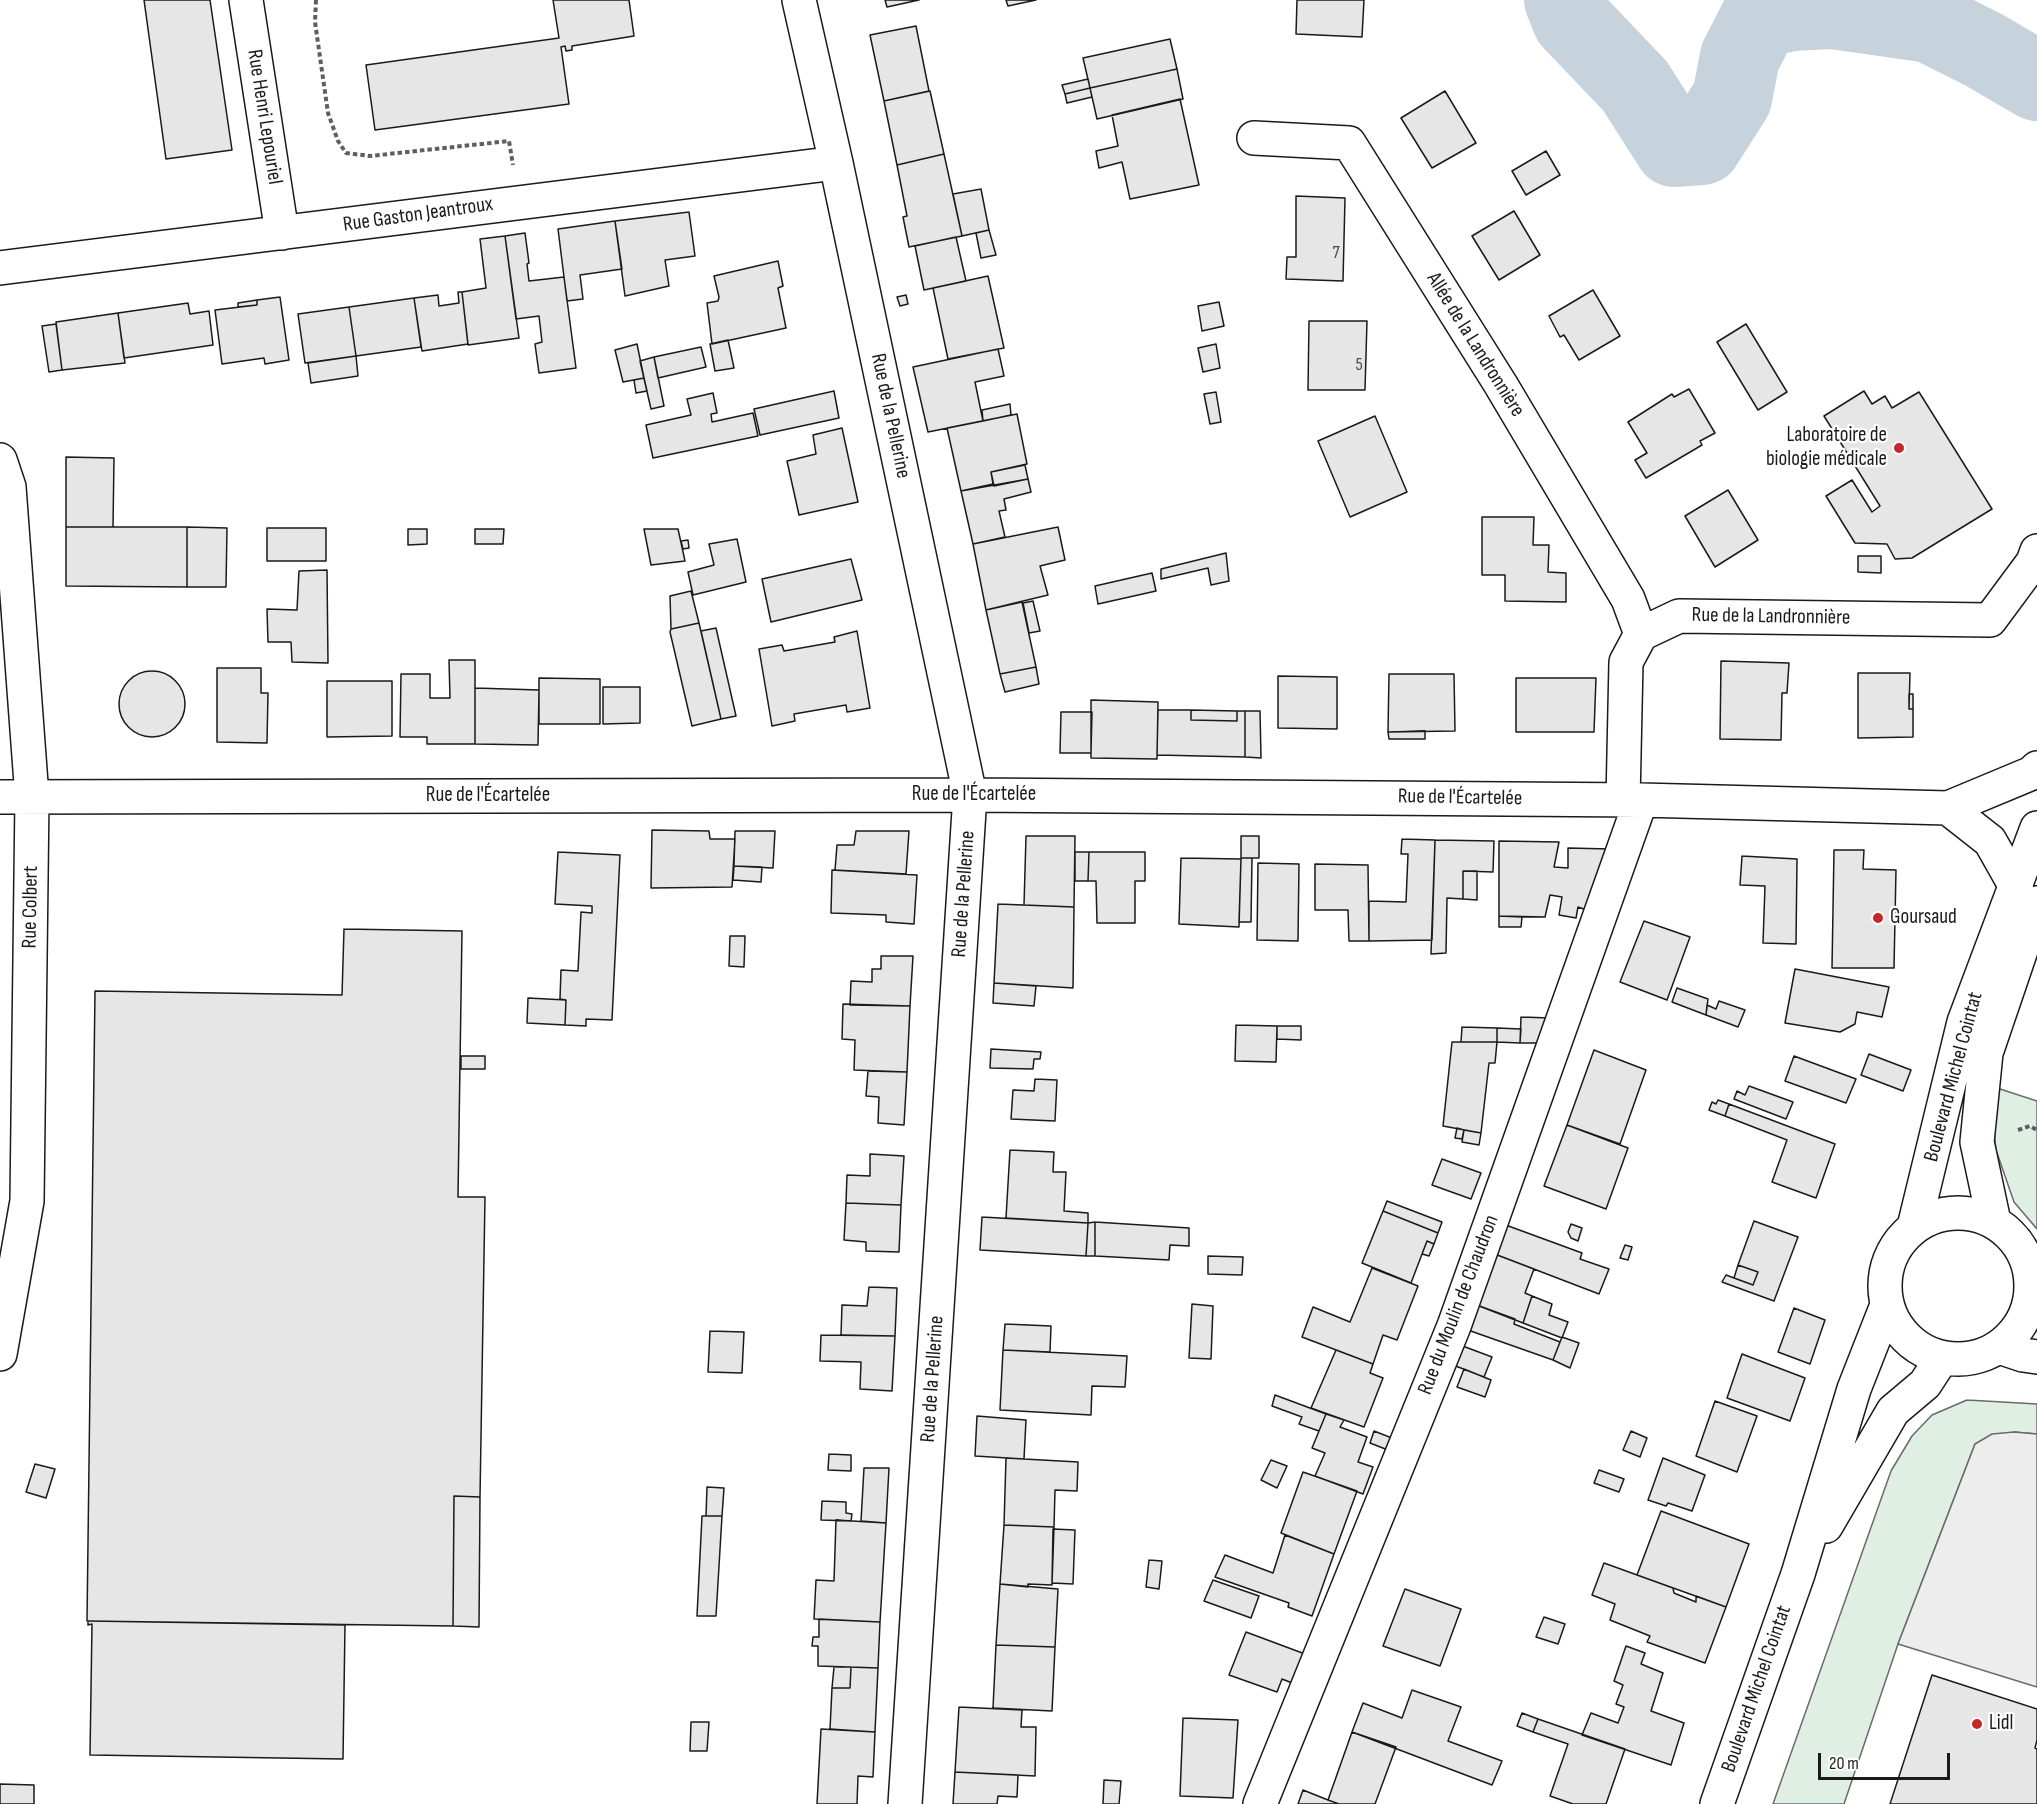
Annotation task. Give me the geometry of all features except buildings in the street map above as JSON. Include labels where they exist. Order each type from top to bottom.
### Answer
[{"type":"street","name":"Rue Henri Lepouriel","points":[[246,0],[282,233]]},
{"type":"street","name":"Rue de la Pellerine","points":[[799,0],[836,163],[970,795],[905,1804]]},
{"type":"street","name":"Allée de la Landronnière","points":[[1254,138],[1349,143],[1501,385],[1628,599],[1641,634]]},
{"type":"street","name":"Rue Gaston Jeantroux","points":[[0,268],[836,163]]},
{"type":"street","name":"Rue Colbert","points":[[0,460],[9,487],[32,797],[27,1201],[0,1354]]},
{"type":"street","name":"Rue de la Landronnière","points":[[1641,634],[1678,616],[1990,620],[2033,562],[2037,551]]},
{"type":"street","points":[[1632,800],[1626,662],[1641,634]]},
{"type":"street","name":"Rue de l'Écartelée","points":[[0,797],[970,795],[1632,800],[1947,808],[2032,773],[2037,768]]},
{"type":"street","name":"Rue du Moulin de Chaudron","points":[[1260,1804],[1454,1326],[1632,800]]},
{"type":"street","points":[[1947,808],[1990,841],[2027,895]]},
{"type":"street","name":"Boulevard Michel Cointat","points":[[1994,1222],[1977,1142],[1986,1053],[2027,895],[2037,828]]},
{"type":"street","name":"Boulevard Michel Cointat","points":[[1914,1227],[1964,1022],[2027,895]]},
{"type":"street","points":[[1954,1212],[1974,1214],[1994,1222],[2009,1232],[2020,1246],[2028,1262],[2034,1281],[2025,1318],[2014,1334],[1999,1347],[1982,1356],[1961,1360],[1942,1358],[1923,1350],[1907,1338],[1895,1323],[1887,1305],[1885,1283],[1889,1262],[1899,1242],[1914,1227],[1933,1217],[1954,1212]]},
{"type":"street","name":"Boulevard Michel Cointat","points":[[1717,1804],[1798,1574],[1854,1389],[1887,1305]]},
{"type":"street","points":[[1999,1347],[2037,1357]]},
{"type":"street","name":"Boulevard Michel Cointat","points":[[1798,1574],[1893,1411],[1925,1384],[1942,1358]]},
{"type":"path","points":[[316,0],[315,22],[328,113],[338,141],[346,153],[370,156],[509,141],[518,202]]},
{"type":"green space","points":[[1997,1088],[2037,1101],[2037,1229],[2014,1202],[1996,1150],[1992,1113]]},
{"type":"green space","points":[[1967,1400],[2037,1404],[2037,1434],[2014,1432],[1975,1444],[1898,1644],[1844,1804],[1773,1804],[1891,1471],[1912,1436],[1932,1415]]},
{"type":"shaded area","points":[[2014,1432],[2037,1434],[2037,1687],[1898,1644],[1975,1444],[1992,1434]]},
{"type":"waterway","points":[[1564,0],[1572,20],[1635,86],[1674,147],[1702,145],[1732,98],[1740,57],[1760,18],[1792,11],[1832,9],[1930,23],[1984,50],[2037,81]]},
{"type":"place","name":"Laboratoire de biologie médicale","points":[[1899,448]]},
{"type":"place","name":"Goursaud","points":[[1878,918]]},
{"type":"place","name":"Lidl","points":[[1977,1724]]}]
